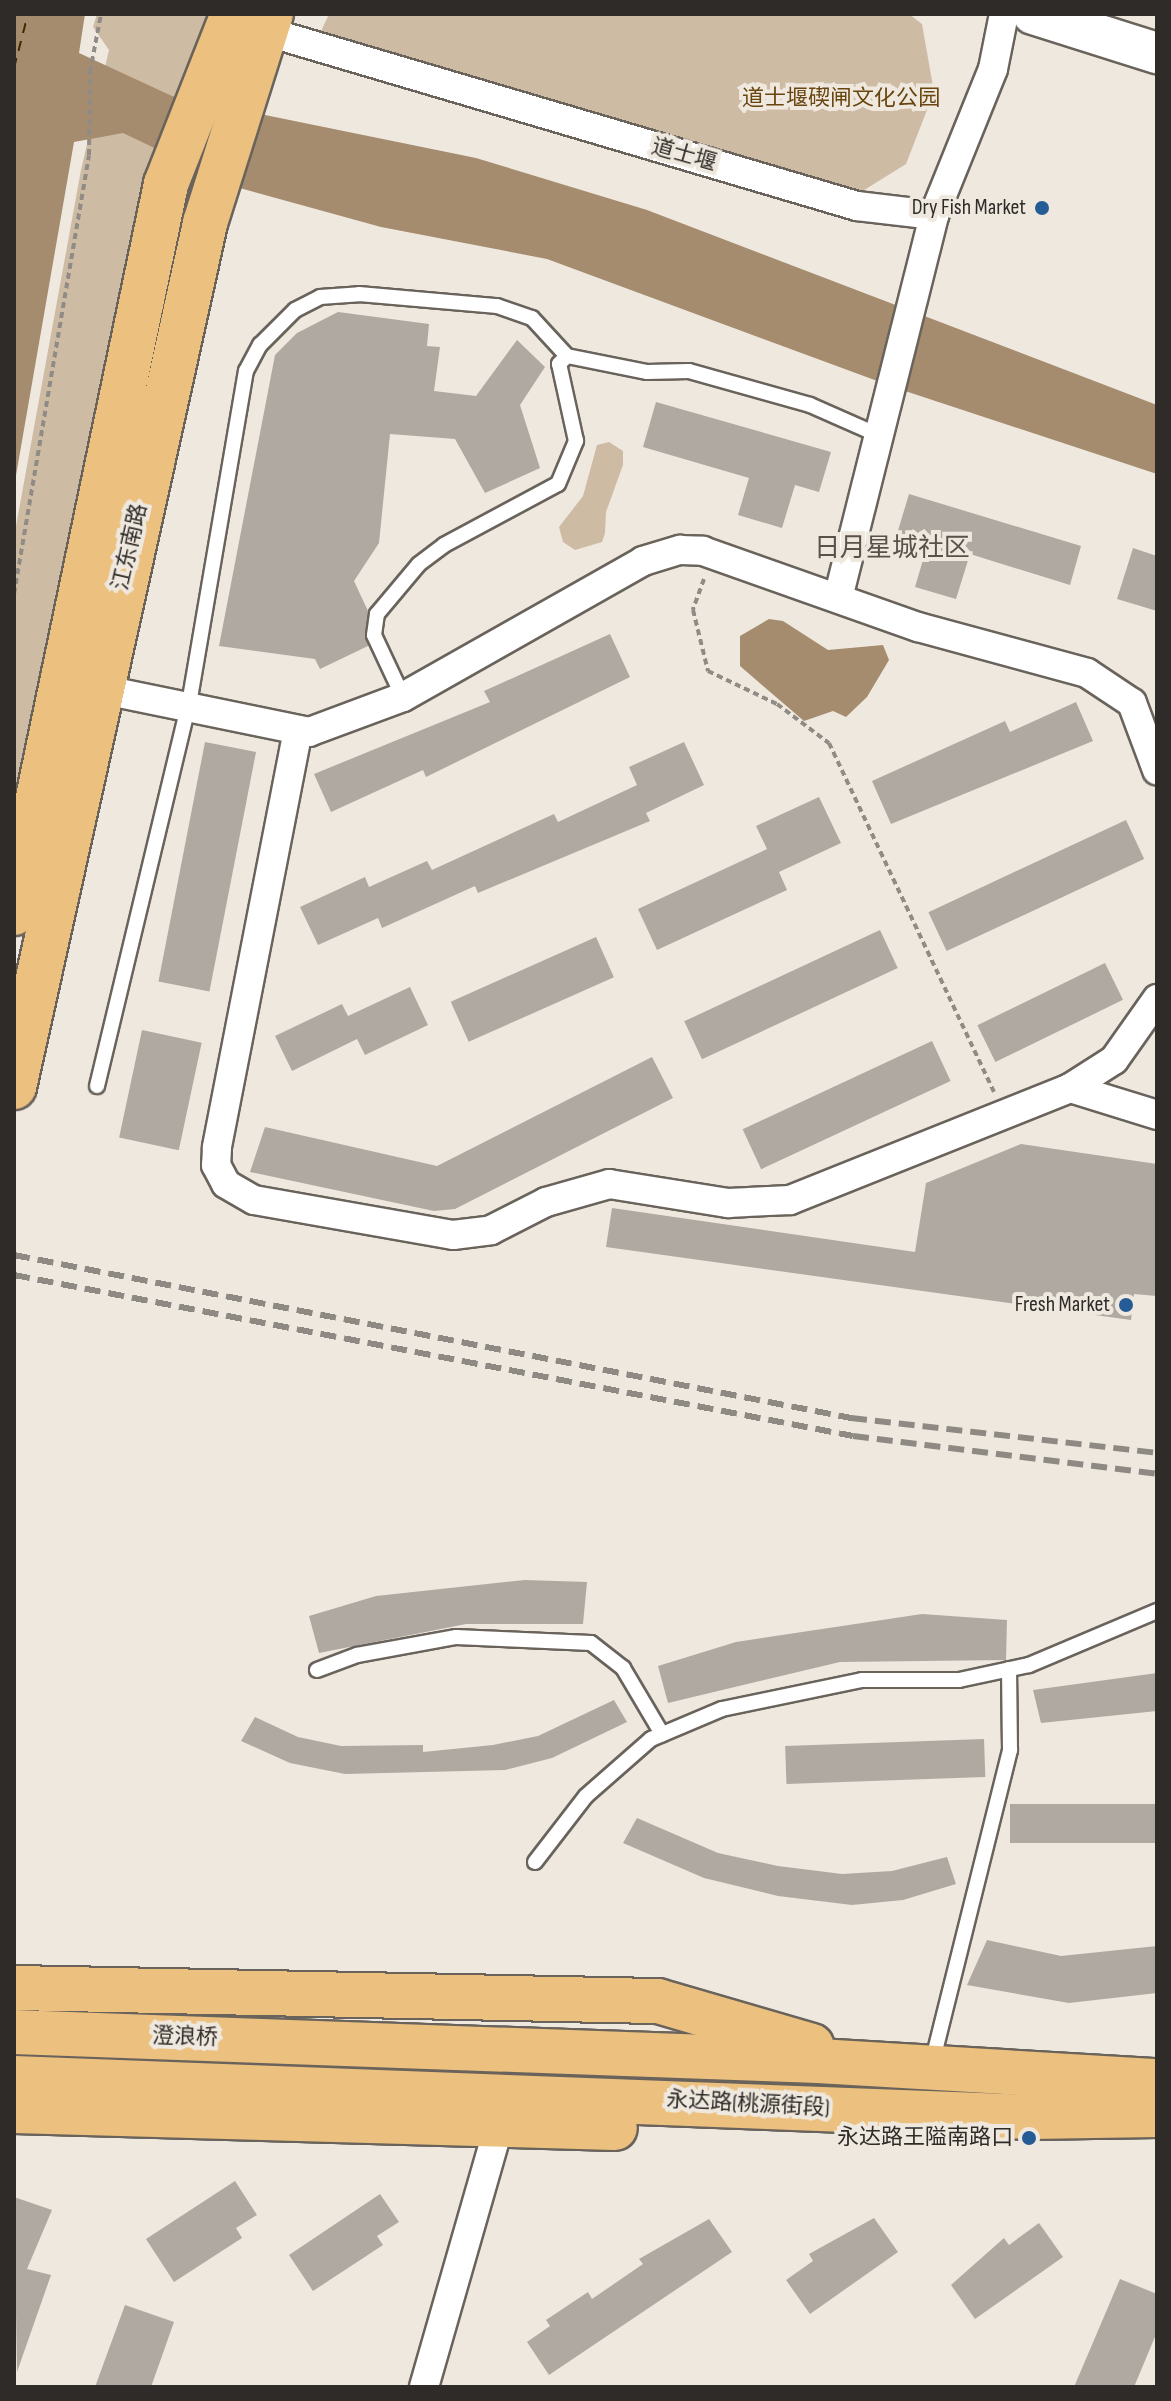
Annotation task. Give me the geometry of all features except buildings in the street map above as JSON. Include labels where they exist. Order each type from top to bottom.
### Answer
[{"type":"main road","points":[[1033,14],[1157,53]]},
{"type":"main road","name":"江东南路","points":[[14,1087],[79,685],[166,184],[245,35]]},
{"type":"main road","name":"江东南路","points":[[14,913],[205,223],[245,35]]},
{"type":"main road","points":[[14,1988],[658,2001],[868,2065]]},
{"type":"main road","name":"澄浪桥","points":[[14,2032],[356,2042]]},
{"type":"main road","name":"永达路(桃源街段)","points":[[356,2042],[1157,2081]]},
{"type":"main road","name":"澄浪桥","points":[[14,2078],[339,2086]]},
{"type":"main road","name":"永达路(桃源街段)","points":[[339,2086],[954,2113],[1157,2115]]},
{"type":"main road","points":[[14,2111],[685,2130],[954,2113]]},
{"type":"street","points":[[838,598],[934,215],[993,69],[1004,14]]},
{"type":"street","name":"道士堰","points":[[245,35],[857,206],[934,215]]},
{"type":"street","points":[[79,685],[189,704],[309,732],[403,697],[643,561],[680,550],[726,557],[838,598],[1113,686],[1132,703],[1157,770]]},
{"type":"street","points":[[298,730],[217,1148],[216,1165],[226,1184],[254,1200],[453,1235],[491,1230],[546,1202],[609,1184],[757,1205],[790,1200],[1004,1111],[1070,1088],[1114,1060],[1157,999]]},
{"type":"street","points":[[1070,1088],[1157,1115]]},
{"type":"street","points":[[424,2387],[499,2125]]},
{"type":"lane","points":[[97,1086],[189,704],[246,371],[260,345],[295,310],[320,297],[359,294],[497,306],[532,318],[567,356],[647,372],[689,371],[810,405],[878,435]]},
{"type":"lane","points":[[403,697],[374,635],[377,614],[431,554],[558,484],[576,441],[559,364],[567,356]]},
{"type":"lane","points":[[535,1862],[586,1796],[662,1734],[722,1709],[862,1680],[959,1680],[1009,1669],[1157,1611]]},
{"type":"lane","points":[[317,1670],[357,1655],[456,1637],[591,1643],[623,1668],[662,1734]]},
{"type":"lane","points":[[930,2069],[1010,1750],[1009,1669]]},
{"type":"path","points":[[14,594],[89,155],[90,72],[100,17]]},
{"type":"path","points":[[726,557],[699,584],[693,610],[708,671],[777,704],[829,743],[1004,1111]]},
{"type":"green space","points":[[97,14],[208,14],[151,174],[14,829],[14,537],[81,170],[109,50],[93,27]]},
{"type":"green space","name":"道士堰碶闸文化公园","points":[[329,14],[909,14],[922,24],[934,92],[906,164],[861,192],[312,51]]},
{"type":"green space","points":[[609,442],[623,451],[623,465],[606,512],[605,533],[602,542],[575,550],[563,542],[559,527],[583,496],[597,445]]},
{"type":"shaded area","points":[[14,14],[85,14],[79,53],[172,96],[476,158],[647,210],[1157,405],[1157,474],[899,389],[547,259],[381,227],[236,187],[123,133],[74,142],[14,487]]},
{"type":"shaded area","points":[[769,619],[783,621],[828,650],[883,645],[889,660],[867,697],[846,717],[833,711],[804,721],[740,666],[740,636]]},
{"type":"ferry route","points":[[14,68],[28,14]]},
{"type":"railway","points":[[14,1255],[851,1418],[1157,1453]]},
{"type":"railway","points":[[14,1275],[853,1436],[1157,1474]]},
{"type":"place","name":"Dry Fish Market","points":[[1042,208]]},
{"type":"place","name":"Fresh Market","points":[[1126,1305]]},
{"type":"place","name":"永达路王隘南路口","points":[[1029,2138]]},
{"type":"district","name":"日月星城社区","points":[[892,549]]}]
